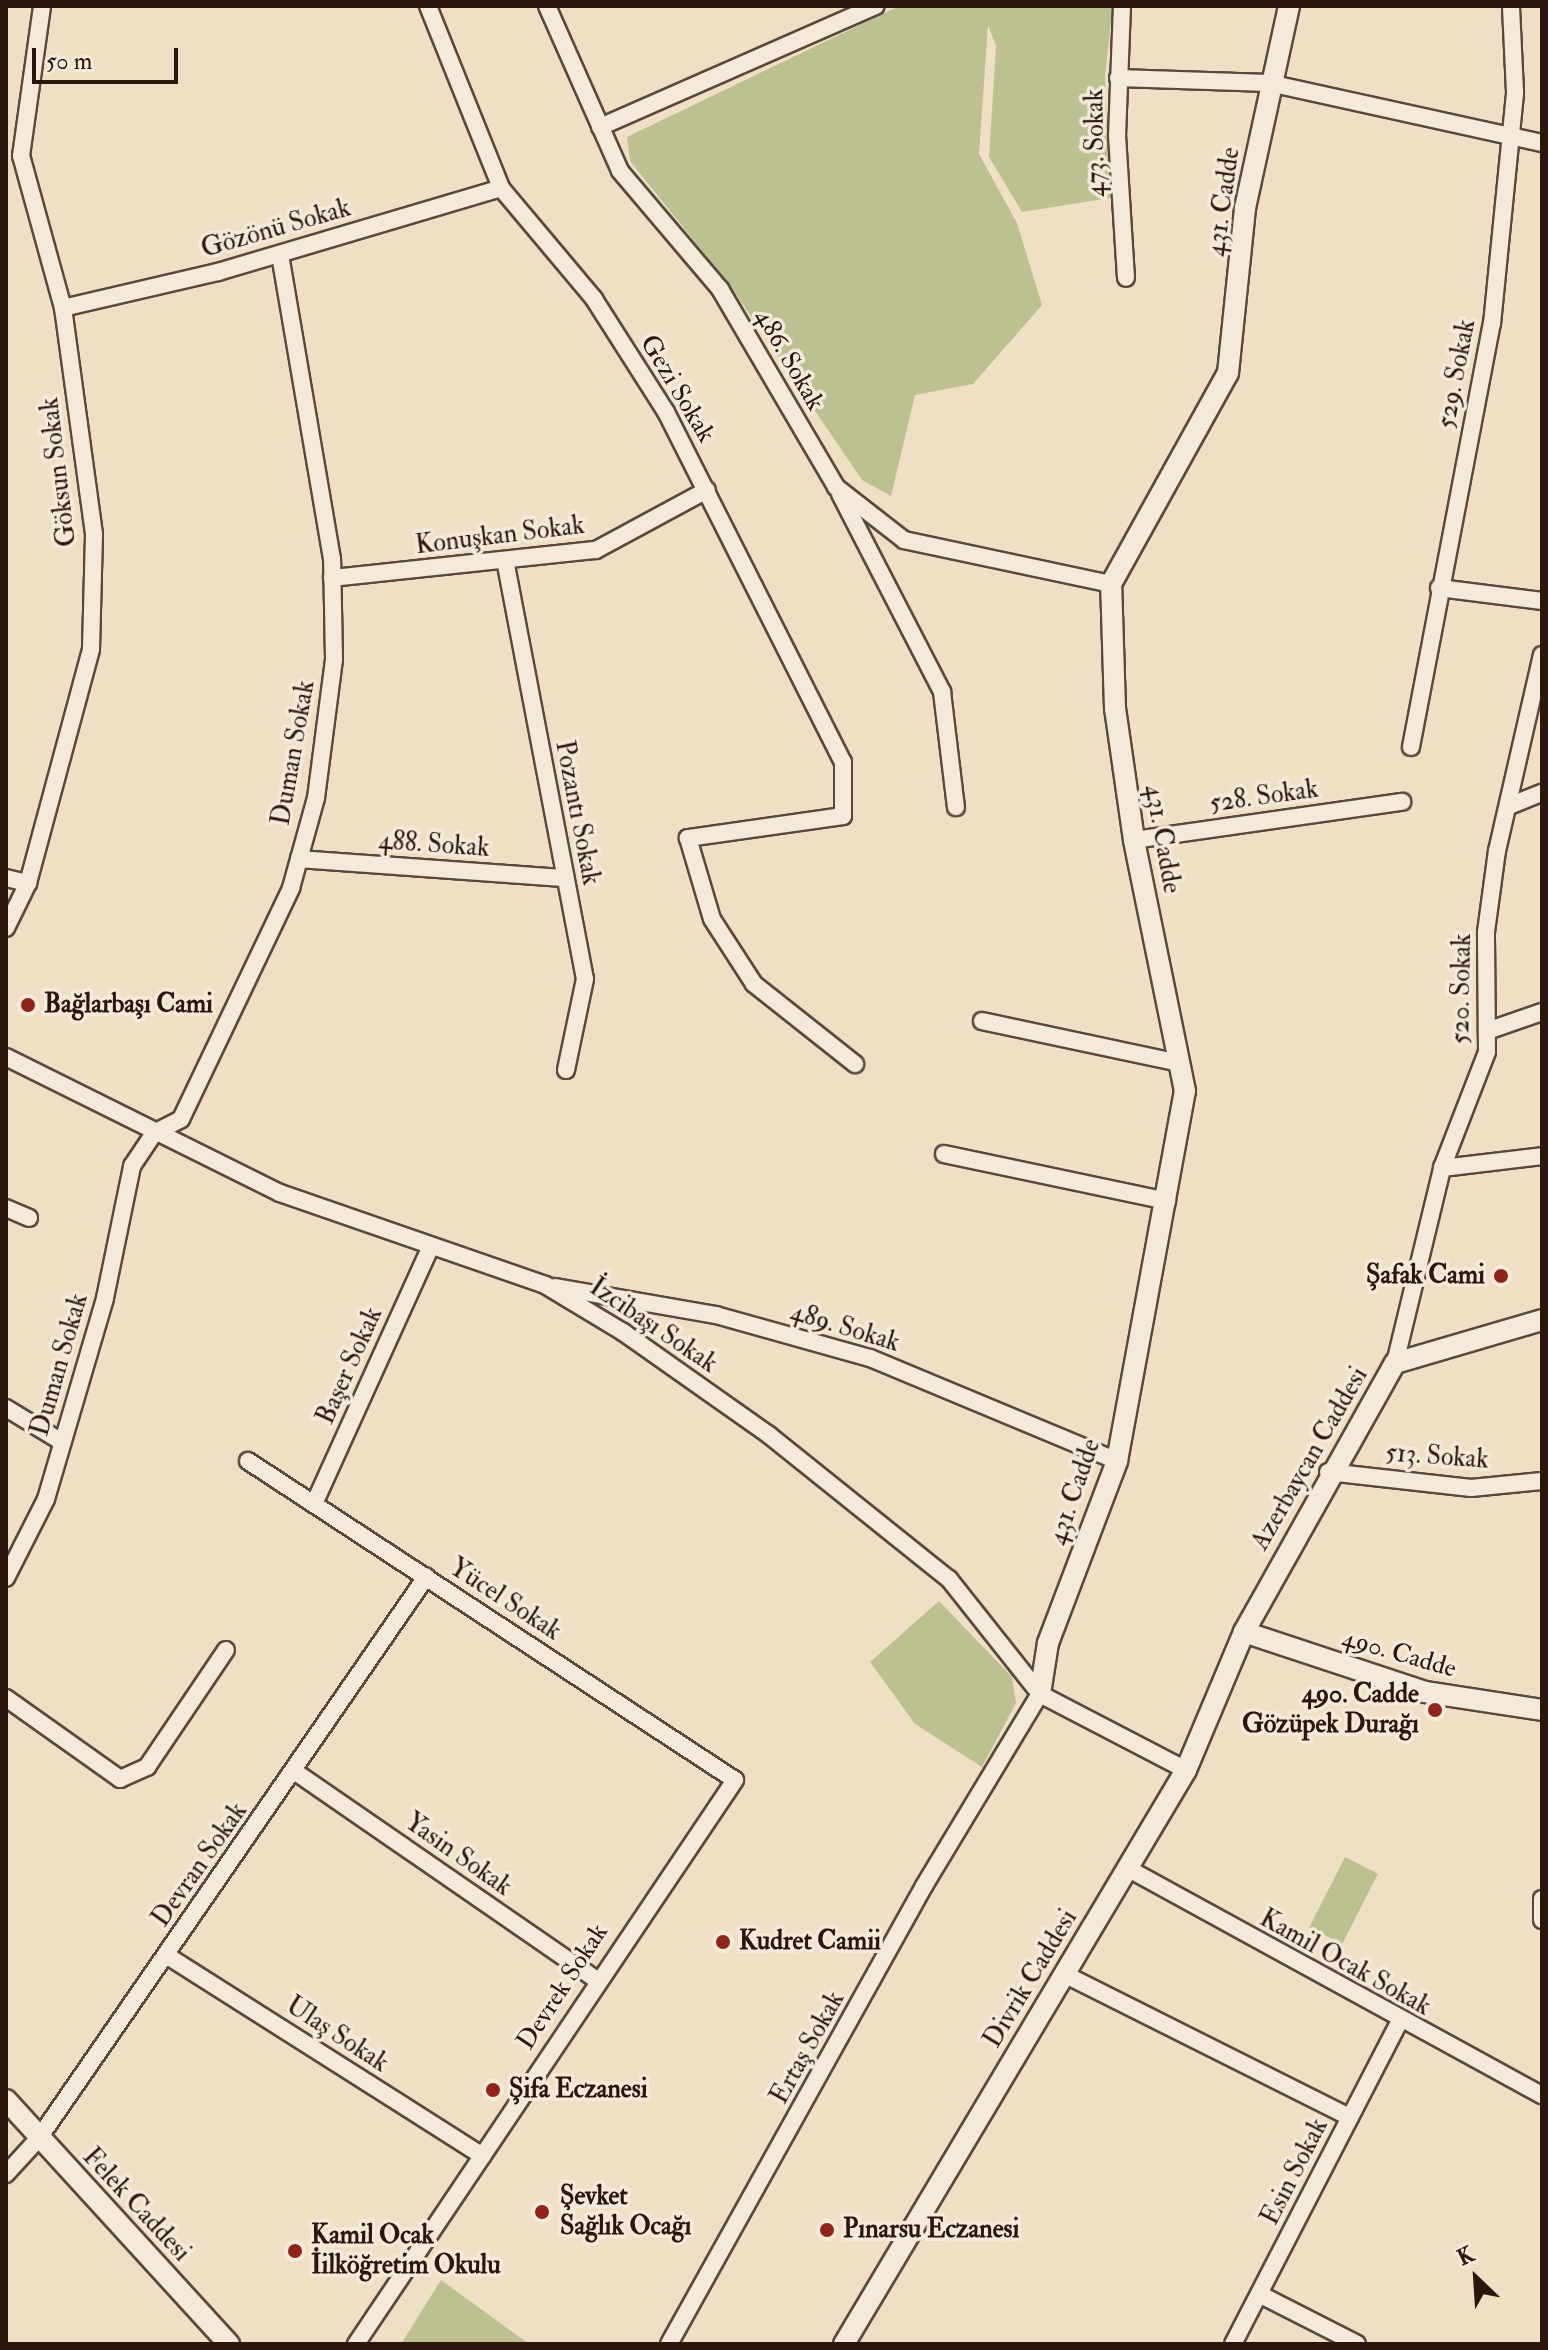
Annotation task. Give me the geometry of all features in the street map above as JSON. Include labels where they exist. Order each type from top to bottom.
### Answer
[{"type":"street","name":"Göksun Sokak","points":[[6,928],[28,883],[91,649],[94,534],[63,308],[21,156],[42,6]]},
{"type":"street","name":"Gezi Sokak","points":[[428,6],[501,188],[594,299],[707,490],[843,762],[843,816],[688,838],[712,919],[754,984],[855,1064]]},
{"type":"street","name":"486. Sokak","points":[[547,6],[620,171],[720,289],[836,487],[904,540],[1111,584]]},
{"type":"street","points":[[600,127],[876,6]]},
{"type":"street","name":"473. Sokak","points":[[1122,6],[1118,78],[1126,278]]},
{"type":"street","name":"431. Cadde","points":[[1040,1694],[1048,1643],[1117,1461],[1185,1091],[1134,840],[1115,708],[1111,584],[1228,373],[1245,208],[1269,83],[1289,6]]},
{"type":"street","name":"529. Sokak","points":[[1411,747],[1439,588],[1492,324],[1511,133],[1511,6]]},
{"type":"street","points":[[1118,78],[1269,83],[1511,133],[1542,143]]},
{"type":"street","name":"Gözönü Sokak","points":[[63,308],[280,254],[501,188]]},
{"type":"street","name":"Duman Sokak","points":[[6,1578],[27,1544],[62,1442],[105,1298],[132,1166],[154,1133],[181,1119],[299,859],[316,798],[334,659],[332,578],[280,254]]},
{"type":"street","points":[[836,487],[942,692],[956,807]]},
{"type":"street","name":"Konuşkan Sokak","points":[[332,578],[506,565],[596,550],[707,490]]},
{"type":"street","name":"Pozantı Sokak","points":[[506,565],[585,979],[566,1070]]},
{"type":"street","points":[[1439,588],[1542,601]]},
{"type":"street","name":"520. Sokak","points":[[1395,1363],[1442,1168],[1487,1052],[1486,932],[1509,806],[1542,655]]},
{"type":"street","points":[[1509,806],[1542,793]]},
{"type":"street","name":"528. Sokak","points":[[1134,840],[1402,802]]},
{"type":"street","name":"488. Sokak","points":[[299,859],[565,878]]},
{"type":"street","points":[[6,878],[28,883]]},
{"type":"street","points":[[1487,1031],[1542,1012]]},
{"type":"street","points":[[982,1021],[1179,1063]]},
{"type":"street","name":"İzcibaşı Sokak","points":[[6,1057],[280,1193],[430,1248],[545,1285],[769,1435],[949,1579],[1040,1694],[1186,1770]]},
{"type":"street","points":[[944,1154],[1167,1201]]},
{"type":"street","points":[[1442,1168],[1542,1156]]},
{"type":"street","points":[[6,1208],[29,1218]]},
{"type":"street","name":"Başer Sokak","points":[[314,1504],[430,1248]]},
{"type":"street","name":"489. Sokak","points":[[545,1285],[716,1315],[870,1358],[1117,1461]]},
{"type":"street","name":"Azerbaycan Caddesi","points":[[1244,1632],[1328,1472],[1395,1363],[1542,1320]]},
{"type":"street","points":[[6,1408],[62,1442]]},
{"type":"street","name":"Yücel Sokak","points":[[248,1461],[735,1780]]},
{"type":"street","name":"513. Sokak","points":[[1328,1472],[1471,1488],[1542,1481]]},
{"type":"street","name":"Devran Sokak","points":[[6,2174],[39,2138],[426,1577]]},
{"type":"street","name":"490. Cadde","points":[[1244,1632],[1425,1692],[1542,1710]]},
{"type":"street","name":"Divrik Caddesi","points":[[844,2344],[1186,1770],[1244,1632]]},
{"type":"street","points":[[6,1698],[120,1779],[147,1767],[226,1650]]},
{"type":"street","name":"Ertaş Sokak","points":[[669,2344],[924,1886],[1040,1694]]},
{"type":"street","name":"Yasin Sokak","points":[[294,1771],[595,1979]]},
{"type":"street","name":"Devrek Sokak","points":[[356,2344],[483,2156],[595,1979],[735,1780]]},
{"type":"street","name":"Kamil Ocak Sokak","points":[[1127,1868],[1399,2022],[1542,2095]]},
{"type":"street","points":[[1542,1899],[1542,1920]]},
{"type":"street","name":"Ulaş Sokak","points":[[166,1955],[483,2156]]},
{"type":"street","points":[[1064,1974],[1350,2117]]},
{"type":"street","name":"Esin Sokak","points":[[1233,2344],[1399,2022]]},
{"type":"street","name":"Felek Caddesi","points":[[6,2100],[229,2344]]},
{"type":"street","points":[[1259,2294],[1357,2344]]},
{"type":"green space","points":[[899,6],[1113,6],[1105,75],[1110,198],[1022,212],[989,157],[996,46],[988,25],[979,154],[1017,223],[1042,305],[973,384],[915,395],[891,496],[862,480],[731,287],[630,161],[627,137]]},
{"type":"green space","points":[[939,1601],[1012,1677],[1016,1703],[982,1767],[915,1724],[870,1662]]},
{"type":"green space","points":[[1345,1857],[1378,1874],[1342,1944],[1309,1927]]},
{"type":"green space","points":[[441,2280],[529,2344],[401,2344]]},
{"type":"place","name":"Bağlarbaşı Cami","points":[[28,1005]]},
{"type":"place","name":"Şafak Cami","points":[[1501,1276]]},
{"type":"place","name":"490. Cadde Gözüpek Durağı","points":[[1435,1710]]},
{"type":"place","name":"Kudret Camii","points":[[723,1942]]},
{"type":"place","name":"Şifa Eczanesi","points":[[493,2090]]},
{"type":"place","name":"Şevket Sağlık Ocağı","points":[[542,2212]]},
{"type":"place","name":"Pınarsu Eczanesi","points":[[827,2230]]},
{"type":"place","name":"Kamil Ocak İilköğretim Okulu","points":[[295,2251]]}]
